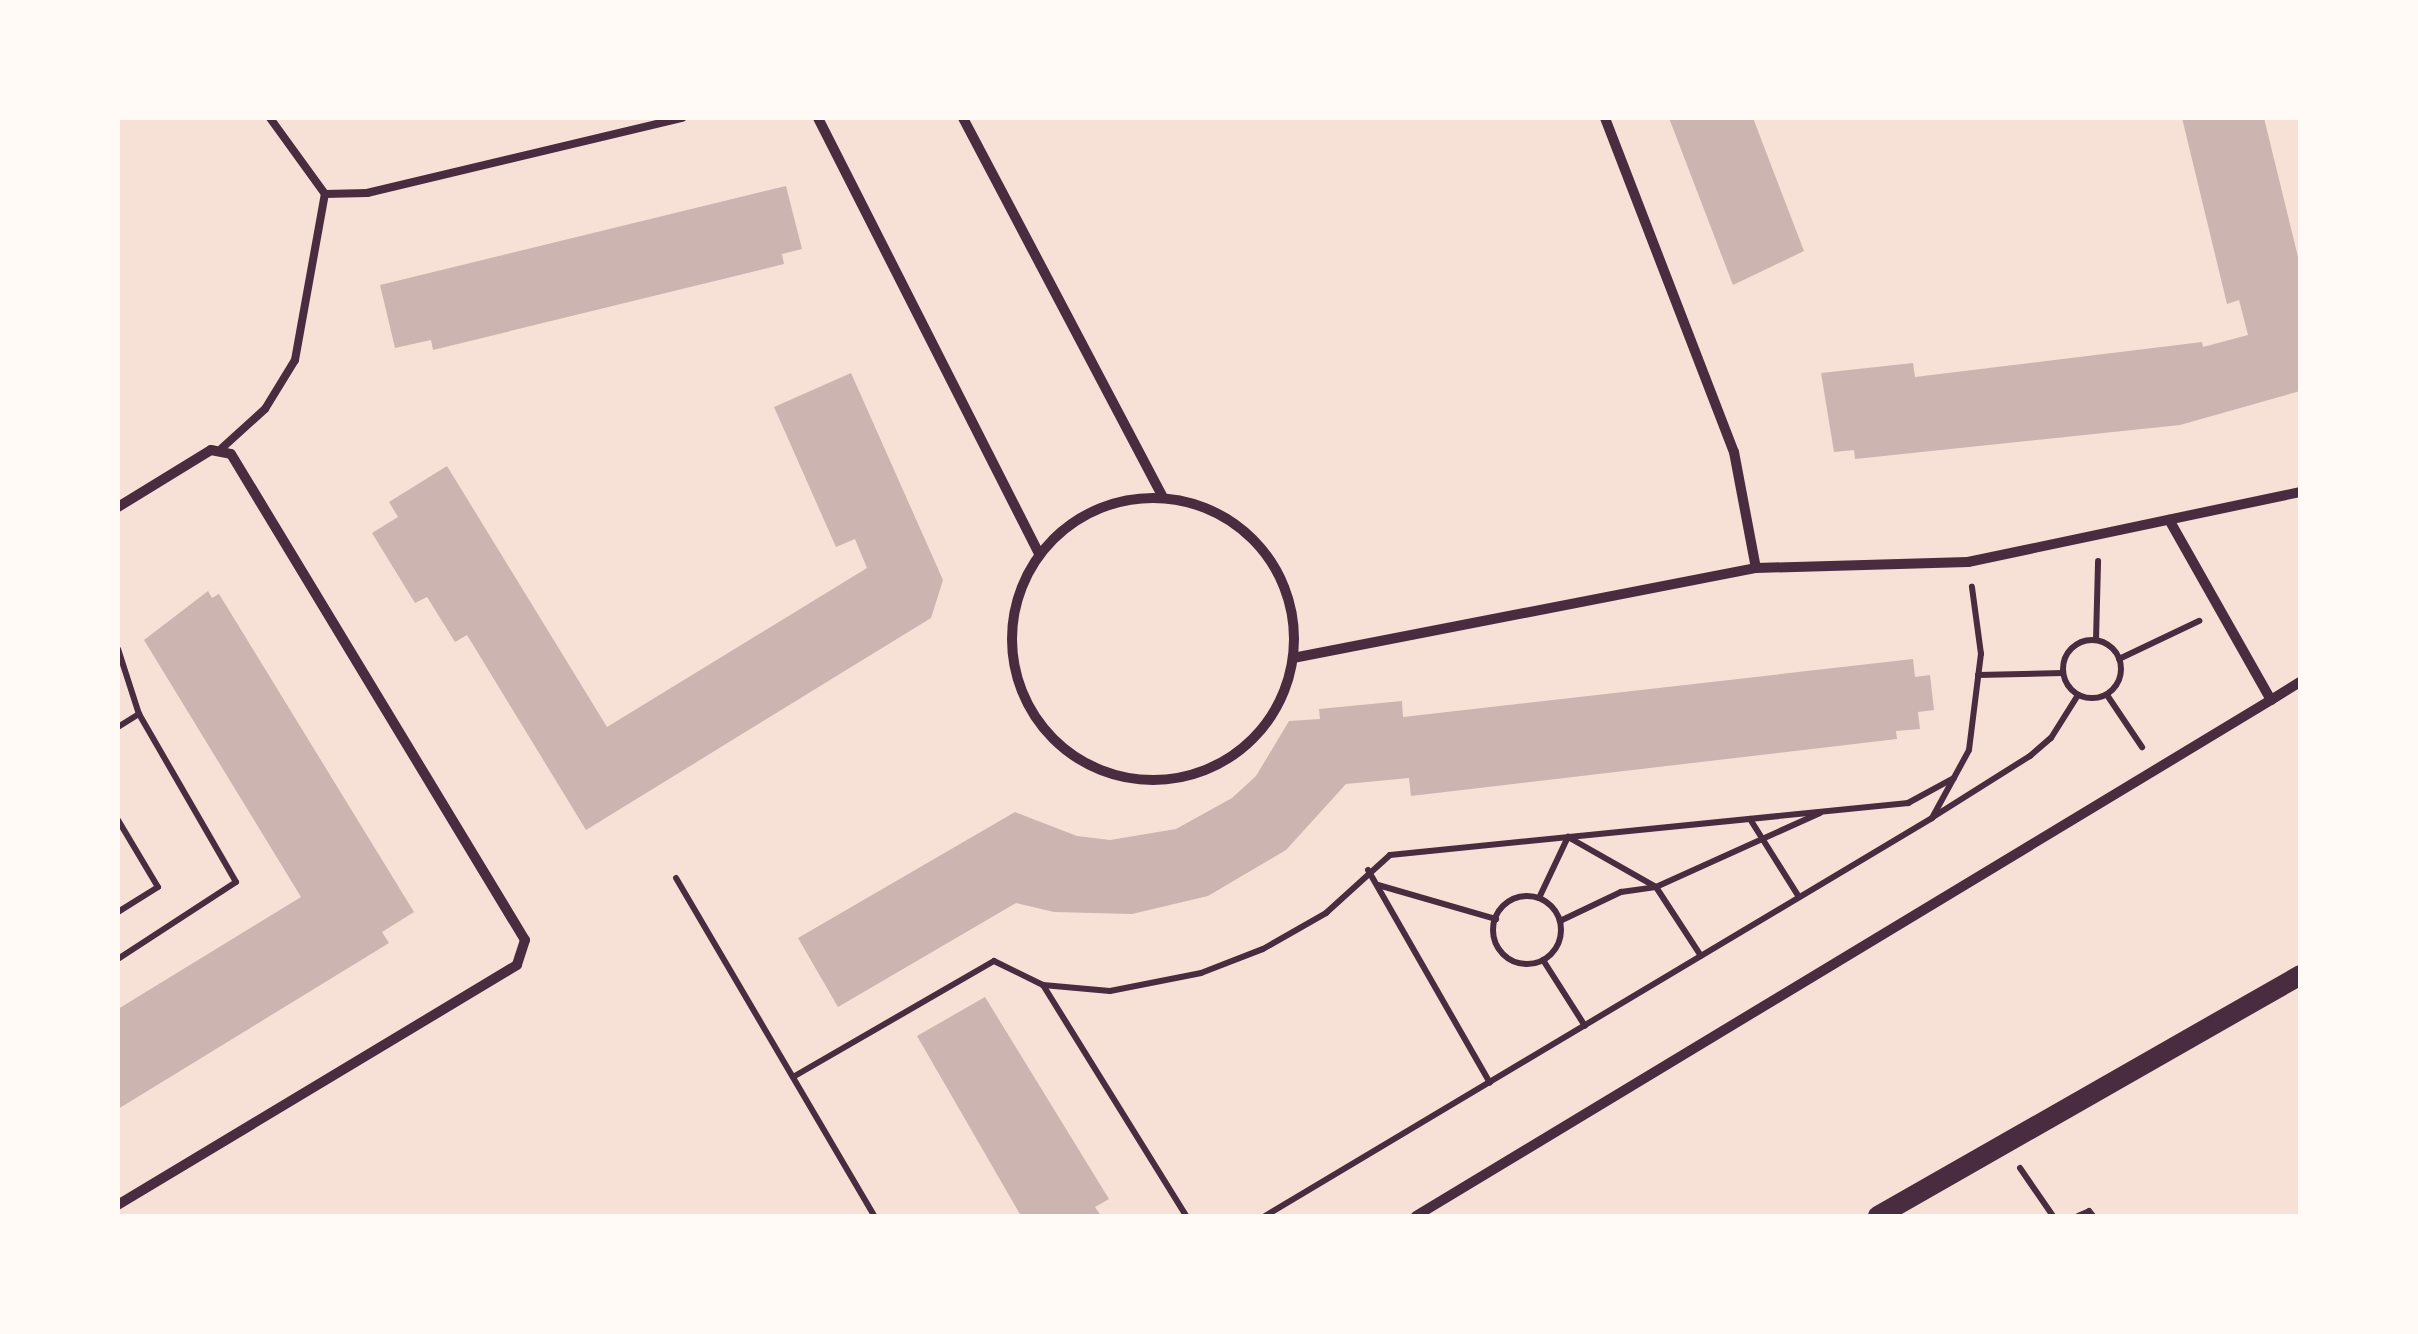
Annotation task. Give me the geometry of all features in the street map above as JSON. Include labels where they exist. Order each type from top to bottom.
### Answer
[{"type":"main road","points":[[1878,1216],[2300,975]]},
{"type":"street","points":[[818,118],[1040,553]]},
{"type":"street","points":[[962,118],[1163,497]]},
{"type":"street","points":[[1606,118],[1734,452],[1756,568]]},
{"type":"street","points":[[118,507],[222,448],[525,940],[525,952],[517,966],[118,1205]]},
{"type":"street","points":[[1293,658],[1756,568],[1968,562],[2300,492]]},
{"type":"street","points":[[1163,497],[1208,507],[1247,532],[1267,556],[1292,612],[1293,658],[1280,703],[1252,740],[1214,767],[1169,780],[1122,778],[1078,760],[1042,728],[1020,688],[1011,642],[1018,595],[1040,553],[1074,520],[1116,501],[1163,497]]},
{"type":"street","points":[[2169,520],[2271,700]]},
{"type":"street","points":[[1416,1216],[2300,682]]},
{"type":"lane","points":[[222,448],[265,409],[296,360],[324,194],[270,118]]},
{"type":"lane","points":[[324,194],[367,193],[682,118]]},
{"type":"path","points":[[2096,640],[2097,535]]},
{"type":"path","points":[[1932,818],[1969,750],[1978,675],[1968,562]]},
{"type":"path","points":[[2119,659],[2221,611]]},
{"type":"path","points":[[2078,695],[2106,694],[2120,680],[2119,659],[2096,640]]},
{"type":"path","points":[[2062,673],[2071,648],[2096,640]]},
{"type":"path","points":[[118,649],[139,714],[236,882],[118,958]]},
{"type":"path","points":[[1978,675],[2062,673]]},
{"type":"path","points":[[2062,673],[2078,695]]},
{"type":"path","points":[[2106,694],[2156,768]]},
{"type":"path","points":[[1265,1216],[1932,818],[2040,747],[2078,695]]},
{"type":"path","points":[[118,727],[139,714]]},
{"type":"path","points":[[793,1077],[994,961],[1043,984],[1110,991],[1200,972],[1263,949],[1326,913],[1368,870],[1390,856],[1908,802],[1954,778]]},
{"type":"path","points":[[1560,922],[1621,892],[1656,887],[1828,810]]},
{"type":"path","points":[[1750,818],[1799,898]]},
{"type":"path","points":[[118,820],[158,887],[118,912]]},
{"type":"path","points":[[118,840],[126,834]]},
{"type":"path","points":[[1568,837],[1656,887],[1700,956]]},
{"type":"path","points":[[1540,898],[1568,837]]},
{"type":"path","points":[[1368,870],[1490,1083]]},
{"type":"path","points":[[676,878],[874,1216]]},
{"type":"path","points":[[1377,885],[1496,919]]},
{"type":"path","points":[[1540,898],[1560,922],[1558,944],[1543,960],[1521,964],[1501,952],[1496,919],[1508,902],[1540,898]]},
{"type":"path","points":[[1543,960],[1586,1026]]},
{"type":"path","points":[[1043,984],[1186,1216]]},
{"type":"path","points":[[2003,1144],[2053,1216]]},
{"type":"path","points":[[2078,1216],[2089,1210],[2093,1216]]},
{"type":"building","points":[[1669,118],[1753,118],[1804,251],[1733,285]]},
{"type":"building","points":[[2182,118],[2264,118],[2300,265],[2300,391],[2180,425],[1855,459],[1854,450],[1834,452],[1821,373],[1913,363],[1915,377],[2202,342],[2203,347],[2248,335],[2239,300],[2227,304]]},
{"type":"building","points":[[786,186],[802,249],[782,254],[784,264],[433,350],[431,340],[395,348],[380,285]]},
{"type":"building","points":[[851,373],[943,580],[931,618],[586,830],[467,635],[455,642],[427,597],[415,603],[372,533],[398,517],[389,502],[447,466],[607,727],[867,568],[855,539],[836,547],[774,407]]},
{"type":"building","points":[[208,591],[212,598],[219,594],[414,912],[382,932],[389,943],[118,1109],[118,1009],[301,897],[144,640]]},
{"type":"building","points":[[1913,659],[1915,677],[1930,675],[1934,710],[1918,712],[1920,729],[1896,731],[1897,739],[1411,796],[1409,778],[1346,784],[1286,850],[1208,896],[1132,914],[1054,912],[1016,903],[838,1007],[798,938],[1015,812],[1077,836],[1110,840],[1176,829],[1232,798],[1256,776],[1289,721],[1320,719],[1319,709],[1402,701],[1403,717]]},
{"type":"building","points":[[985,997],[1109,1199],[1095,1207],[1101,1216],[1021,1216],[917,1036]]}]
